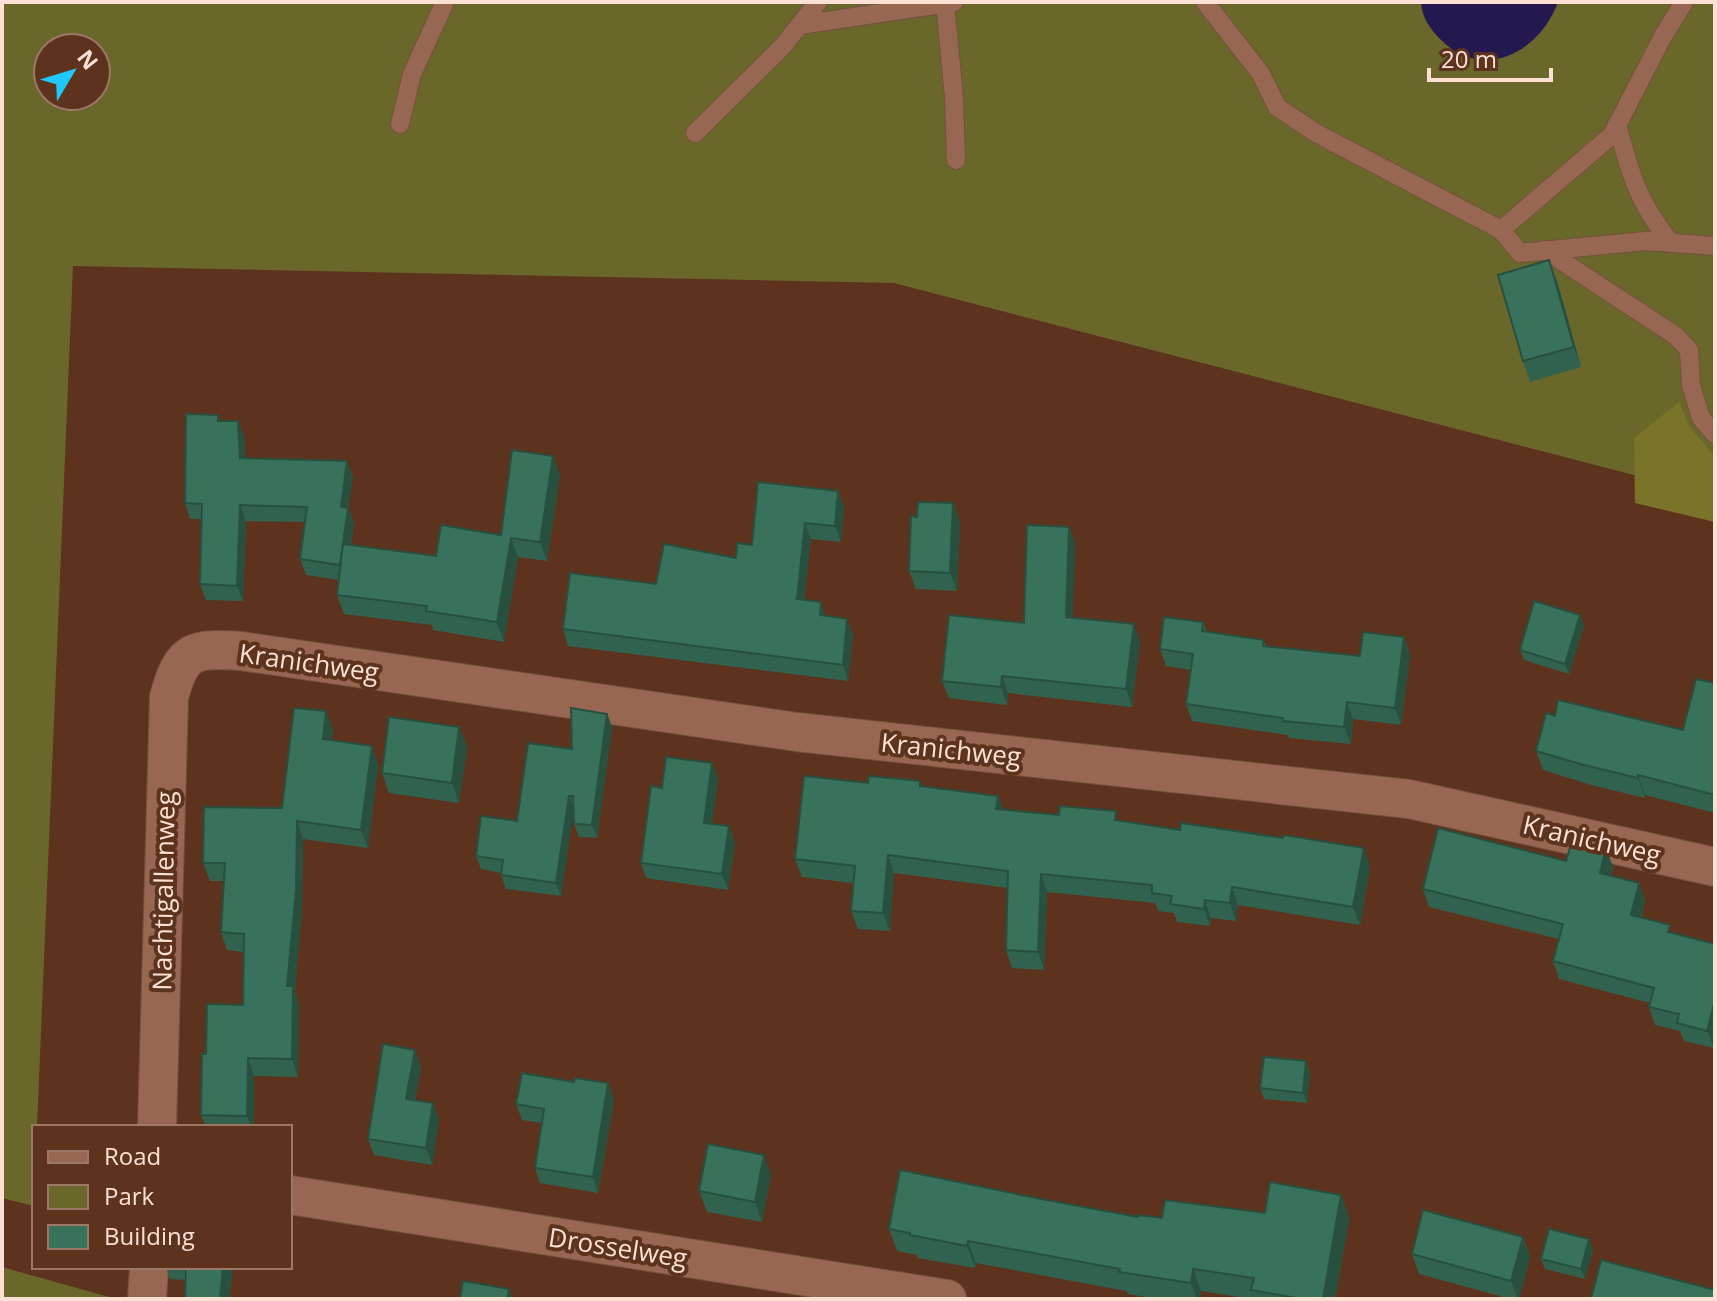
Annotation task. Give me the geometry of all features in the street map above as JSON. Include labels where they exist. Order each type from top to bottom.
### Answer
[{"type":"street","name":"Kranichweg","points":[[184,658],[217,650],[241,651],[797,732],[1409,799],[1715,867]]},
{"type":"street","name":"Nachtigallenweg","points":[[157,1125],[166,736],[169,697],[175,674],[184,658]]},
{"type":"street","name":"Drosselweg","points":[[292,1195],[947,1299]]},
{"type":"street","points":[[147,1299],[149,1269]]},
{"type":"lane","points":[[400,124],[412,74],[445,2]]},
{"type":"lane","points":[[695,133],[782,47],[818,2]]},
{"type":"lane","points":[[800,25],[948,2],[956,160]]},
{"type":"lane","points":[[1205,2],[1261,74],[1277,107],[1316,133],[1501,230],[1520,253],[1646,241],[1715,246]]},
{"type":"lane","points":[[1501,230],[1612,135],[1684,2]]},
{"type":"lane","points":[[1617,124],[1633,184],[1652,220],[1671,243]]},
{"type":"lane","points":[[1545,250],[1676,336],[1689,350],[1691,385],[1701,418],[1715,434]]},
{"type":"green space","points":[[2,2],[1715,2],[1715,496],[894,283],[73,266],[37,1125],[32,1125],[32,1206],[2,1198]]},
{"type":"green space","points":[[2,1267],[116,1299],[2,1299]]},
{"type":"shaded area","points":[[1421,2],[1558,2],[1550,20],[1538,35],[1508,56],[1492,60],[1474,59],[1457,52],[1441,40],[1427,23]]},
{"type":"shaded area","points":[[1679,402],[1690,428],[1715,456],[1715,522],[1635,503],[1634,438]]},
{"type":"building","points":[[1549,260],[1574,347],[1523,361],[1498,275]]},
{"type":"building","points":[[186,414],[218,415],[218,421],[238,421],[240,458],[347,461],[341,507],[348,508],[340,565],[300,559],[307,507],[240,505],[237,586],[200,584],[202,504],[185,503]]},
{"type":"building","points":[[512,450],[553,456],[540,542],[511,538],[497,622],[426,611],[427,606],[337,595],[343,544],[436,556],[441,525],[501,535]]},
{"type":"building","points":[[758,482],[838,491],[835,526],[805,523],[797,599],[821,602],[820,615],[847,619],[843,665],[563,629],[570,573],[656,584],[664,544],[736,558],[737,543],[752,545]]},
{"type":"building","points":[[918,502],[953,503],[950,573],[909,571],[911,516],[917,517]]},
{"type":"building","points":[[1027,525],[1069,527],[1066,617],[1134,624],[1126,689],[1002,676],[1001,687],[942,681],[949,615],[1024,623]]},
{"type":"building","points":[[1534,601],[1580,615],[1565,664],[1520,650]]},
{"type":"building","points":[[1164,617],[1203,622],[1202,631],[1264,640],[1263,646],[1360,656],[1363,632],[1404,637],[1395,708],[1347,702],[1344,727],[1283,721],[1283,718],[1186,704],[1193,654],[1160,649]]},
{"type":"building","points":[[1696,679],[1715,683],[1715,795],[1536,751],[1546,713],[1555,716],[1558,700],[1683,730]]},
{"type":"building","points":[[294,708],[326,711],[323,739],[372,746],[361,830],[297,821],[296,890],[287,986],[293,986],[292,1059],[248,1058],[247,1116],[201,1115],[207,1004],[243,1005],[244,934],[221,932],[225,863],[203,863],[204,807],[282,808]]},
{"type":"building","points":[[571,708],[607,714],[592,825],[574,824],[573,796],[569,796],[556,883],[501,875],[503,860],[476,856],[481,816],[517,821],[528,743],[572,749]]},
{"type":"building","points":[[389,717],[459,727],[452,783],[382,773]]},
{"type":"building","points":[[666,757],[712,763],[704,823],[729,826],[722,874],[641,863],[651,786],[662,788]]},
{"type":"building","points":[[804,776],[868,783],[869,776],[920,781],[920,786],[998,796],[996,809],[1059,815],[1060,806],[1116,811],[1115,820],[1180,830],[1181,823],[1364,848],[1353,907],[1232,887],[1230,903],[1205,900],[1204,909],[1170,904],[1172,896],[1152,893],[1152,885],[1041,874],[1038,952],[1006,950],[1008,871],[888,855],[883,913],[851,911],[855,866],[795,859]]},
{"type":"building","points":[[1438,828],[1566,861],[1572,841],[1606,849],[1600,873],[1639,883],[1631,915],[1670,925],[1668,932],[1715,944],[1715,1000],[1707,1031],[1677,1023],[1679,1014],[1649,1007],[1654,988],[1553,961],[1563,924],[1423,889]]},
{"type":"building","points":[[383,1044],[415,1050],[406,1099],[433,1103],[426,1148],[368,1139]]},
{"type":"building","points":[[1264,1057],[1306,1061],[1303,1093],[1260,1088]]},
{"type":"building","points":[[522,1073],[574,1082],[575,1078],[608,1083],[593,1177],[535,1168],[544,1109],[516,1104]]},
{"type":"building","points":[[708,1144],[764,1155],[755,1202],[699,1191]]},
{"type":"building","points":[[900,1170],[1138,1217],[1162,1218],[1165,1200],[1265,1213],[1270,1182],[1341,1195],[1323,1299],[1302,1299],[1251,1290],[1254,1278],[1193,1269],[1191,1283],[1119,1272],[1120,1269],[968,1241],[967,1246],[889,1229]]},
{"type":"building","points":[[1423,1210],[1523,1237],[1511,1281],[1412,1254]]},
{"type":"building","points":[[1549,1229],[1589,1239],[1581,1269],[1541,1259]]},
{"type":"building","points":[[1601,1260],[1715,1290],[1715,1299],[1591,1299]]},
{"type":"building","points":[[186,1269],[223,1269],[220,1299],[185,1299]]},
{"type":"building","points":[[463,1281],[509,1289],[507,1299],[460,1299]]}]
